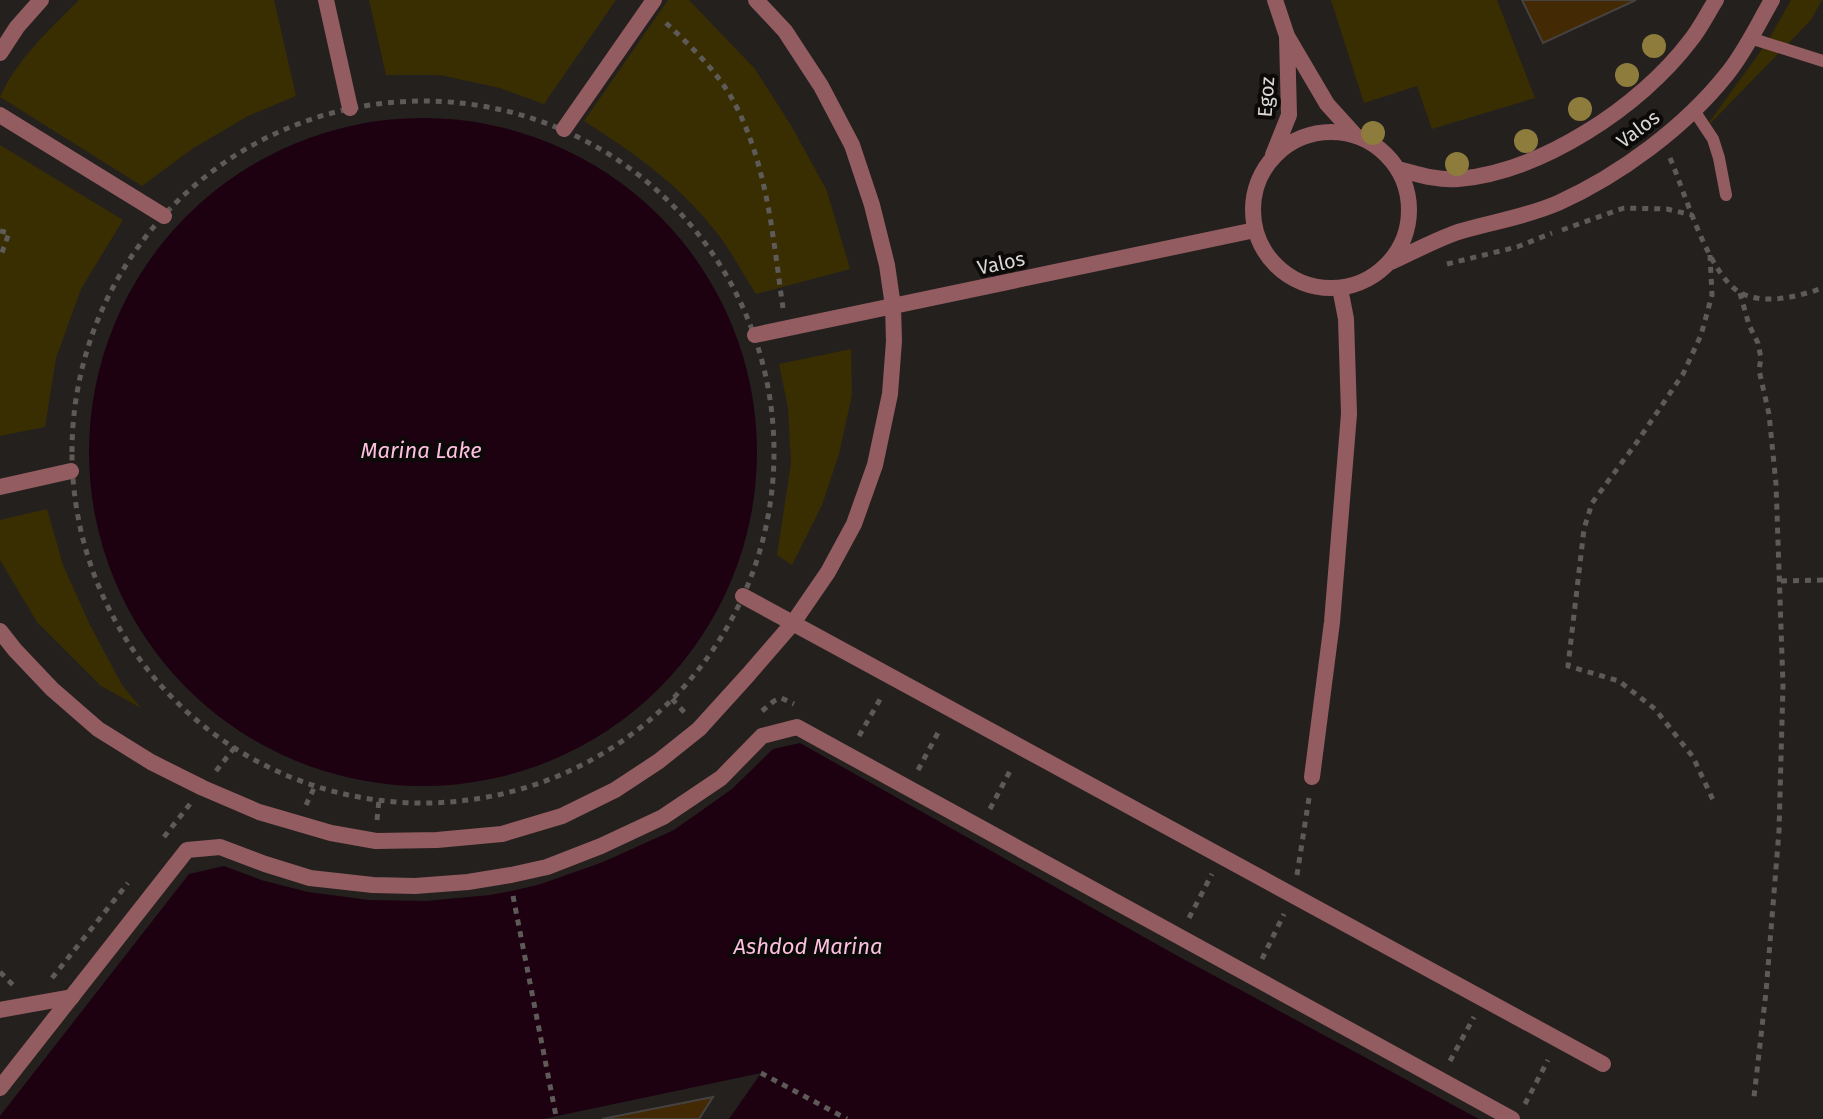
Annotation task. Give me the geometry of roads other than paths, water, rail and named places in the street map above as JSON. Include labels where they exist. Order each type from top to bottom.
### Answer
[{"type":"street","points":[[0,53],[17,27],[41,0]]},
{"type":"street","points":[[326,0],[350,108]]},
{"type":"street","points":[[0,631],[52,689],[98,729],[151,762],[259,812],[331,833],[376,841],[502,834],[562,816],[615,790],[699,729],[793,623],[828,572],[854,524],[875,465],[890,394],[894,341],[887,265],[852,145],[821,86],[785,31],[756,0]]},
{"type":"street","name":"Egoz","points":[[1275,0],[1287,36],[1327,104],[1356,136]]},
{"type":"street","name":"Valos","points":[[1398,169],[1442,179],[1457,179],[1493,173],[1538,158],[1570,141],[1621,110],[1655,79],[1689,42],[1716,0]]},
{"type":"street","name":"Valos","points":[[1390,263],[1456,233],[1505,221],[1557,203],[1606,178],[1661,139],[1728,73],[1772,0]]},
{"type":"street","points":[[564,129],[651,4]]},
{"type":"street","name":"Egoz","points":[[1272,158],[1289,115],[1287,36]]},
{"type":"street","points":[[0,115],[164,216]]},
{"type":"street","points":[[1334,132],[1356,136],[1379,149],[1398,169],[1407,192],[1409,217],[1403,241],[1390,263],[1375,275],[1359,284],[1322,288],[1287,275],[1267,255],[1255,230],[1253,204],[1259,180],[1272,158],[1289,143],[1310,134],[1334,132]]},
{"type":"street","name":"Valos","points":[[755,335],[1255,230]]},
{"type":"street","points":[[1312,777],[1332,622],[1349,414],[1346,319],[1340,288]]},
{"type":"street","points":[[0,487],[71,471]]},
{"type":"street","points":[[743,596],[1603,1064]]},
{"type":"street","points":[[0,1088],[187,850],[220,847],[310,878],[373,885],[415,886],[511,875],[547,867],[663,817],[721,778],[762,736],[797,727],[1512,1119]]},
{"type":"street","points":[[0,1010],[72,997]]},
{"type":"lane","points":[[1750,38],[1823,61]]},
{"type":"lane","points":[[1693,109],[1713,139],[1726,195]]},
{"type":"water","name":"Marina Lake","points":[[423,118],[488,124],[551,143],[609,174],[659,216],[701,266],[732,324],[751,387],[757,452],[751,517],[732,580],[701,638],[659,688],[609,730],[551,761],[488,780],[423,786],[358,780],[295,761],[237,730],[187,688],[145,638],[114,580],[95,517],[89,452],[95,387],[114,324],[145,266],[187,216],[237,174],[295,143],[358,124]]},
{"type":"water","name":"Ashdod Marina","points":[[800,743],[1174,954],[1479,1119],[0,1119],[189,874],[224,866],[261,880],[308,892],[369,900],[426,901],[512,891],[603,862],[674,830],[732,789],[773,749]]}]
